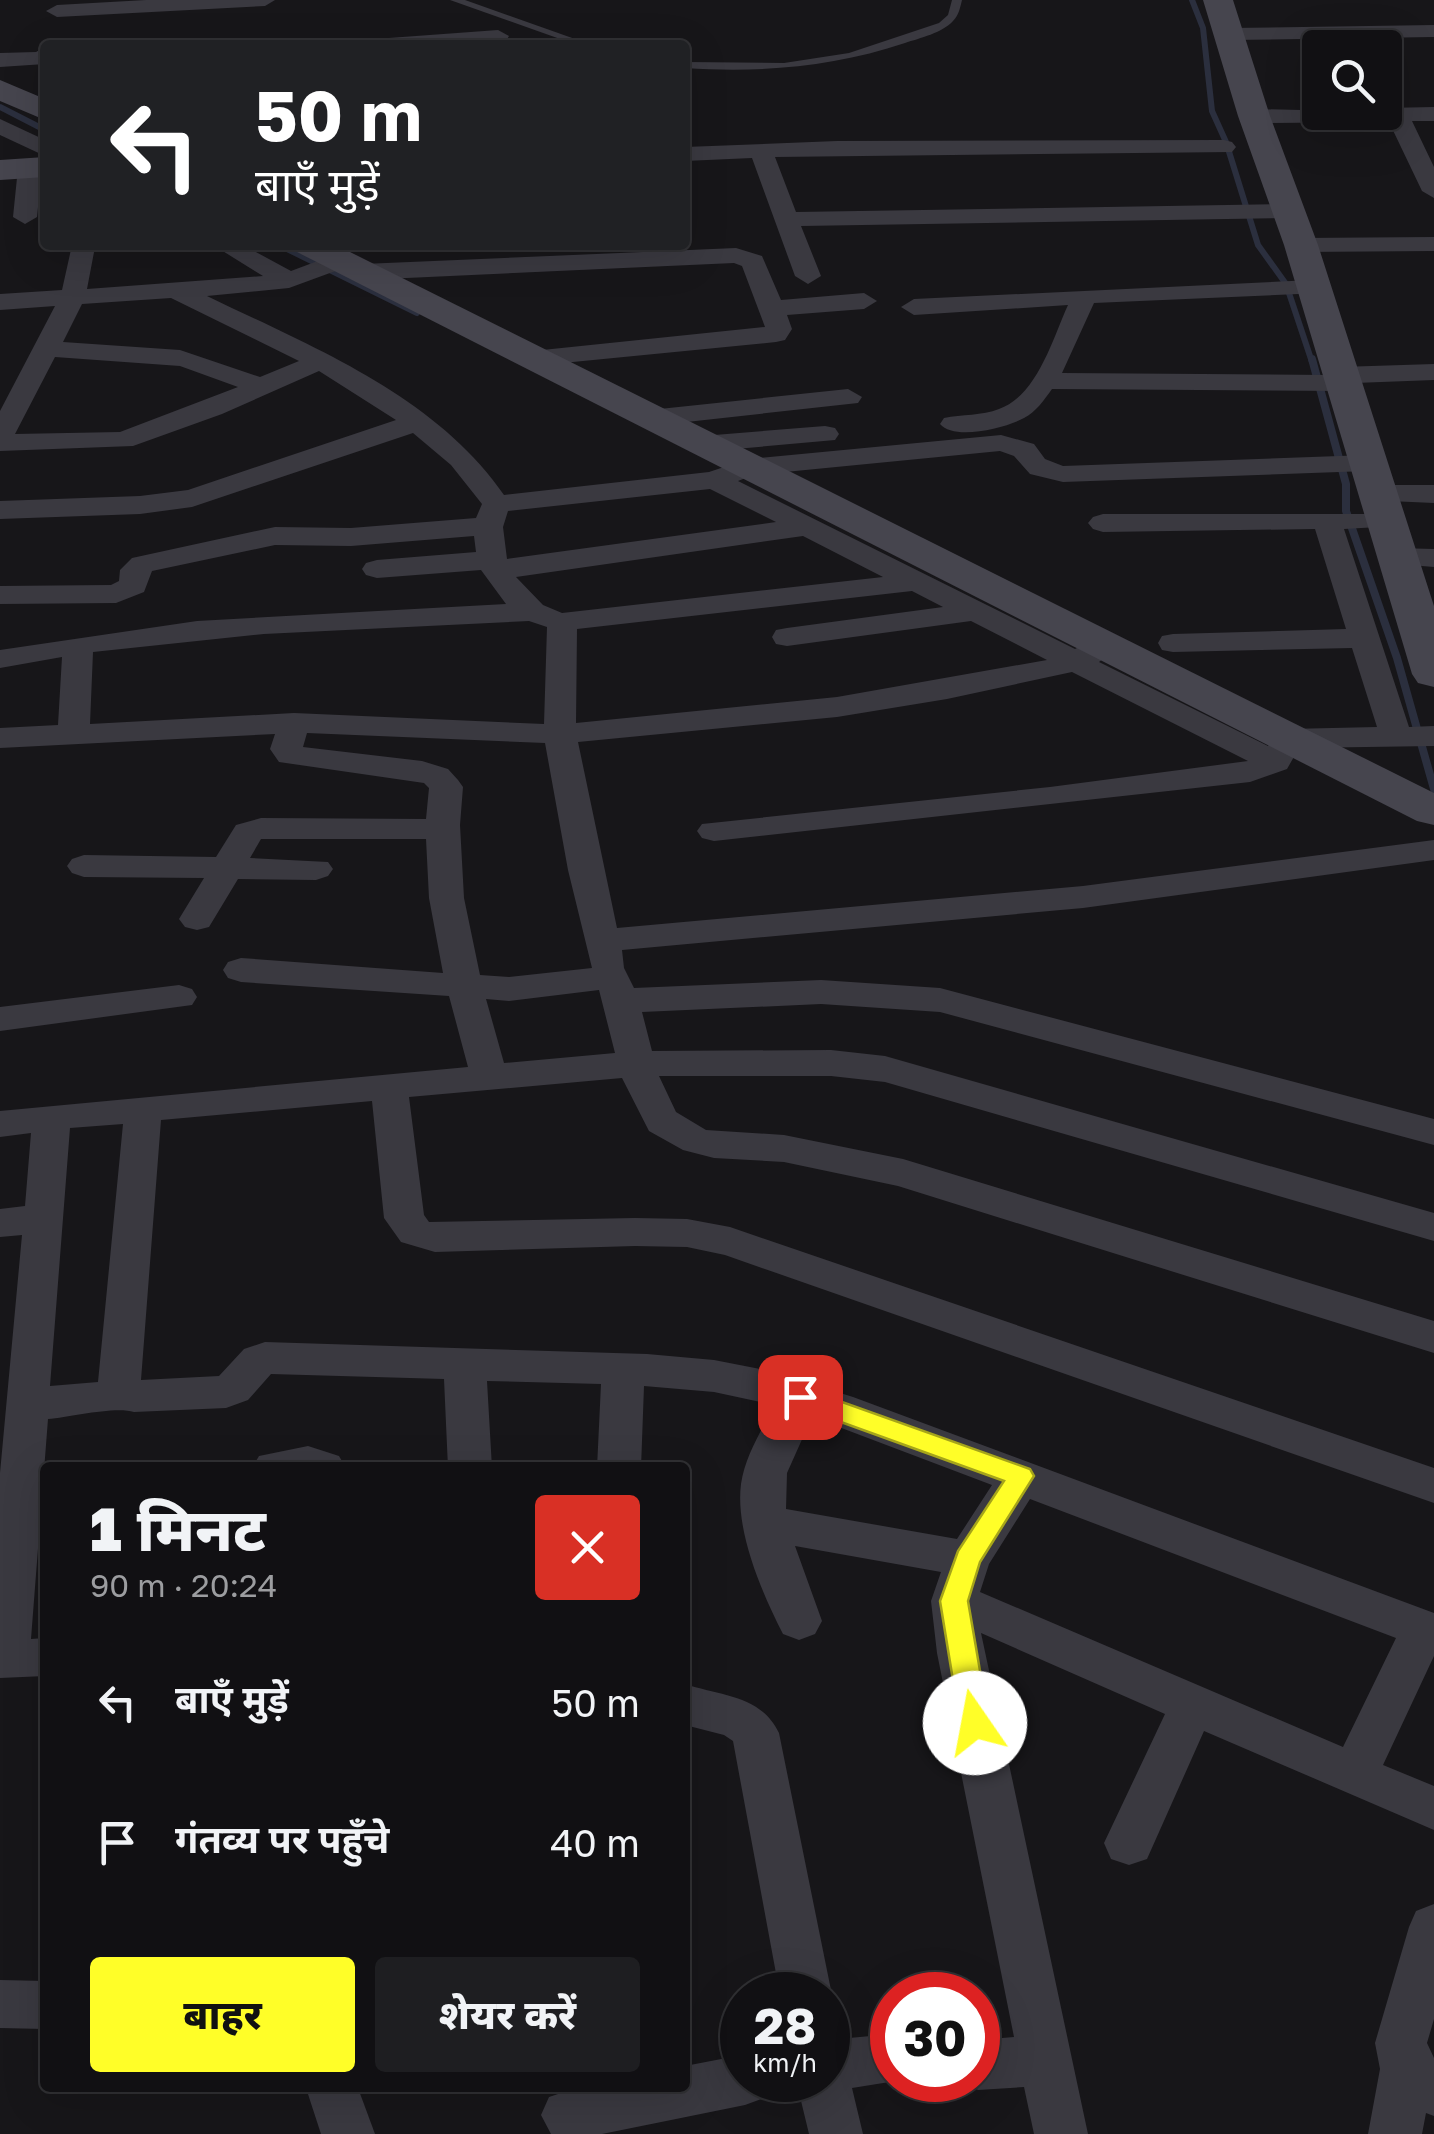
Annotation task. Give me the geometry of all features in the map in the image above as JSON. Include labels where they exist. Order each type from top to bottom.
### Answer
[{"type":"street","points":[[49,40],[59,6],[265,0]]},
{"type":"street","points":[[714,832],[1250,772],[1282,750],[1418,736],[1364,638],[1357,496],[1331,380],[1296,288],[1301,246],[1281,211],[1224,17],[1434,31]]},
{"type":"street","points":[[443,40],[498,36]]},
{"type":"street","points":[[0,60],[40,57]]},
{"type":"street","points":[[0,89],[40,109]]},
{"type":"street","points":[[1402,115],[1434,114]]},
{"type":"street","points":[[1254,116],[1302,116]]},
{"type":"street","points":[[1402,122],[1425,152],[1434,192]]},
{"type":"street","points":[[0,126],[30,163],[25,217]]},
{"type":"street","points":[[690,154],[1224,147]]},
{"type":"street","points":[[761,151],[808,276]]},
{"type":"street","points":[[784,219],[1281,211]]},
{"type":"street","points":[[1301,246],[1434,244]]},
{"type":"street","points":[[82,250],[73,297],[43,349],[10,394],[0,440],[102,442],[146,434],[321,361]]},
{"type":"street","points":[[248,250],[323,266],[532,358],[650,418],[804,527],[933,577],[972,612],[1089,654]]},
{"type":"street","points":[[0,302],[173,290],[323,266],[640,252],[746,257],[753,261],[779,329],[776,334],[761,337],[532,358]]},
{"type":"street","points":[[914,308],[1085,296],[1296,288]]},
{"type":"street","points":[[173,290],[321,361],[418,422],[481,478],[492,515],[494,565],[530,612],[544,620],[562,622],[933,577]]},
{"type":"street","points":[[0,595],[116,594],[132,586],[135,570],[142,564],[244,540],[492,515],[998,418],[1025,405],[1043,381],[1085,296]]},
{"type":"street","points":[[772,309],[864,301]]},
{"type":"street","points":[[43,349],[134,352],[198,360],[259,387]]},
{"type":"street","points":[[1043,381],[1331,380],[1434,372]]},
{"type":"street","points":[[650,418],[848,397]]},
{"type":"street","points":[[0,510],[192,498],[418,422]]},
{"type":"street","points":[[92,506],[102,442]]},
{"type":"street","points":[[724,469],[1001,443],[1024,450],[1032,464],[1045,472],[1357,496]]},
{"type":"street","points":[[724,469],[1282,750],[1434,811]]},
{"type":"street","points":[[1103,523],[1357,496],[1434,494]]},
{"type":"street","points":[[1357,496],[1396,557],[1433,668]]},
{"type":"street","points":[[377,568],[494,565],[804,527]]},
{"type":"street","points":[[1396,557],[1434,558]]},
{"type":"street","points":[[0,659],[262,625],[530,612]]},
{"type":"street","points":[[787,637],[972,612]]},
{"type":"street","points":[[562,622],[560,734],[601,941],[637,1064],[658,1116],[674,1132],[702,1143],[760,1145],[830,1155],[904,1173],[1434,1337]]},
{"type":"street","points":[[1173,643],[1364,638]]},
{"type":"street","points":[[74,732],[78,646]]},
{"type":"street","points":[[0,738],[294,723],[560,734],[862,703],[976,684],[1089,654]]},
{"type":"street","points":[[294,723],[286,749],[301,759],[422,771],[436,776],[446,787],[440,829],[441,870],[464,986],[490,1080]]},
{"type":"street","points":[[198,919],[248,832],[262,828],[440,829]]},
{"type":"street","points":[[601,941],[1083,897],[1434,850]]},
{"type":"street","points":[[84,866],[316,870]]},
{"type":"street","points":[[241,970],[509,989],[876,991],[940,1000],[1434,1132]]},
{"type":"street","points":[[0,1019],[179,997]]},
{"type":"street","points":[[0,1124],[52,1116],[637,1064],[772,1061],[885,1069],[1434,1227]]},
{"type":"street","points":[[389,1085],[404,1218],[414,1232],[434,1238],[687,1233],[730,1241],[1434,1486]]},
{"type":"street","points":[[143,1109],[119,1381],[134,1396],[226,1392],[238,1387],[252,1365],[265,1358],[714,1376],[800,1397],[1021,1476],[1429,1631],[1354,1774]]},
{"type":"street","points":[[17,1660],[7,1569],[29,1404],[52,1116]]},
{"type":"street","points":[[0,1222],[44,1218]]},
{"type":"street","points":[[465,1366],[470,1462]]},
{"type":"street","points":[[619,1462],[624,1370]]},
{"type":"street","points":[[29,1404],[96,1398],[124,1390]]},
{"type":"street","points":[[799,1621],[767,1523],[762,1487],[773,1451],[800,1397]]},
{"type":"street","points":[[1021,1476],[961,1580],[964,1670],[1061,2134]]},
{"type":"street","points":[[767,1523],[961,1580],[1193,1704],[1434,1810]]},
{"type":"street","points":[[1130,1843],[1193,1704]]},
{"type":"street","points":[[690,1707],[734,1715],[756,1733],[802,1972]]},
{"type":"street","points":[[1395,2134],[1420,2080],[1401,2043],[1434,1926]]},
{"type":"street","points":[[0,2004],[40,2005]]},
{"type":"street","points":[[1000,2063],[1046,2060]]},
{"type":"street","points":[[690,2090],[720,2085]]},
{"type":"street","points":[[333,2092],[348,2134]]},
{"type":"street","points":[[568,2112],[679,2092]]},
{"type":"street","points":[[829,2102],[836,2134]]},
{"type":"lane","points":[[455,0],[572,40]]},
{"type":"lane","points":[[690,65],[759,66],[836,59],[943,26],[953,16],[957,0]]},
{"type":"waterway","points":[[1192,0],[1203,28],[1212,111],[1226,142],[1258,245],[1286,284],[1312,362]]},
{"type":"waterway","points":[[0,107],[40,127]]},
{"type":"waterway","points":[[289,250],[417,313]]},
{"type":"waterway","points":[[1312,359],[1346,484],[1346,511],[1397,658],[1434,789]]},
{"type":"route","points":[[800,1397],[1021,1476],[968,1559],[954,1601],[975,1723]]}]
